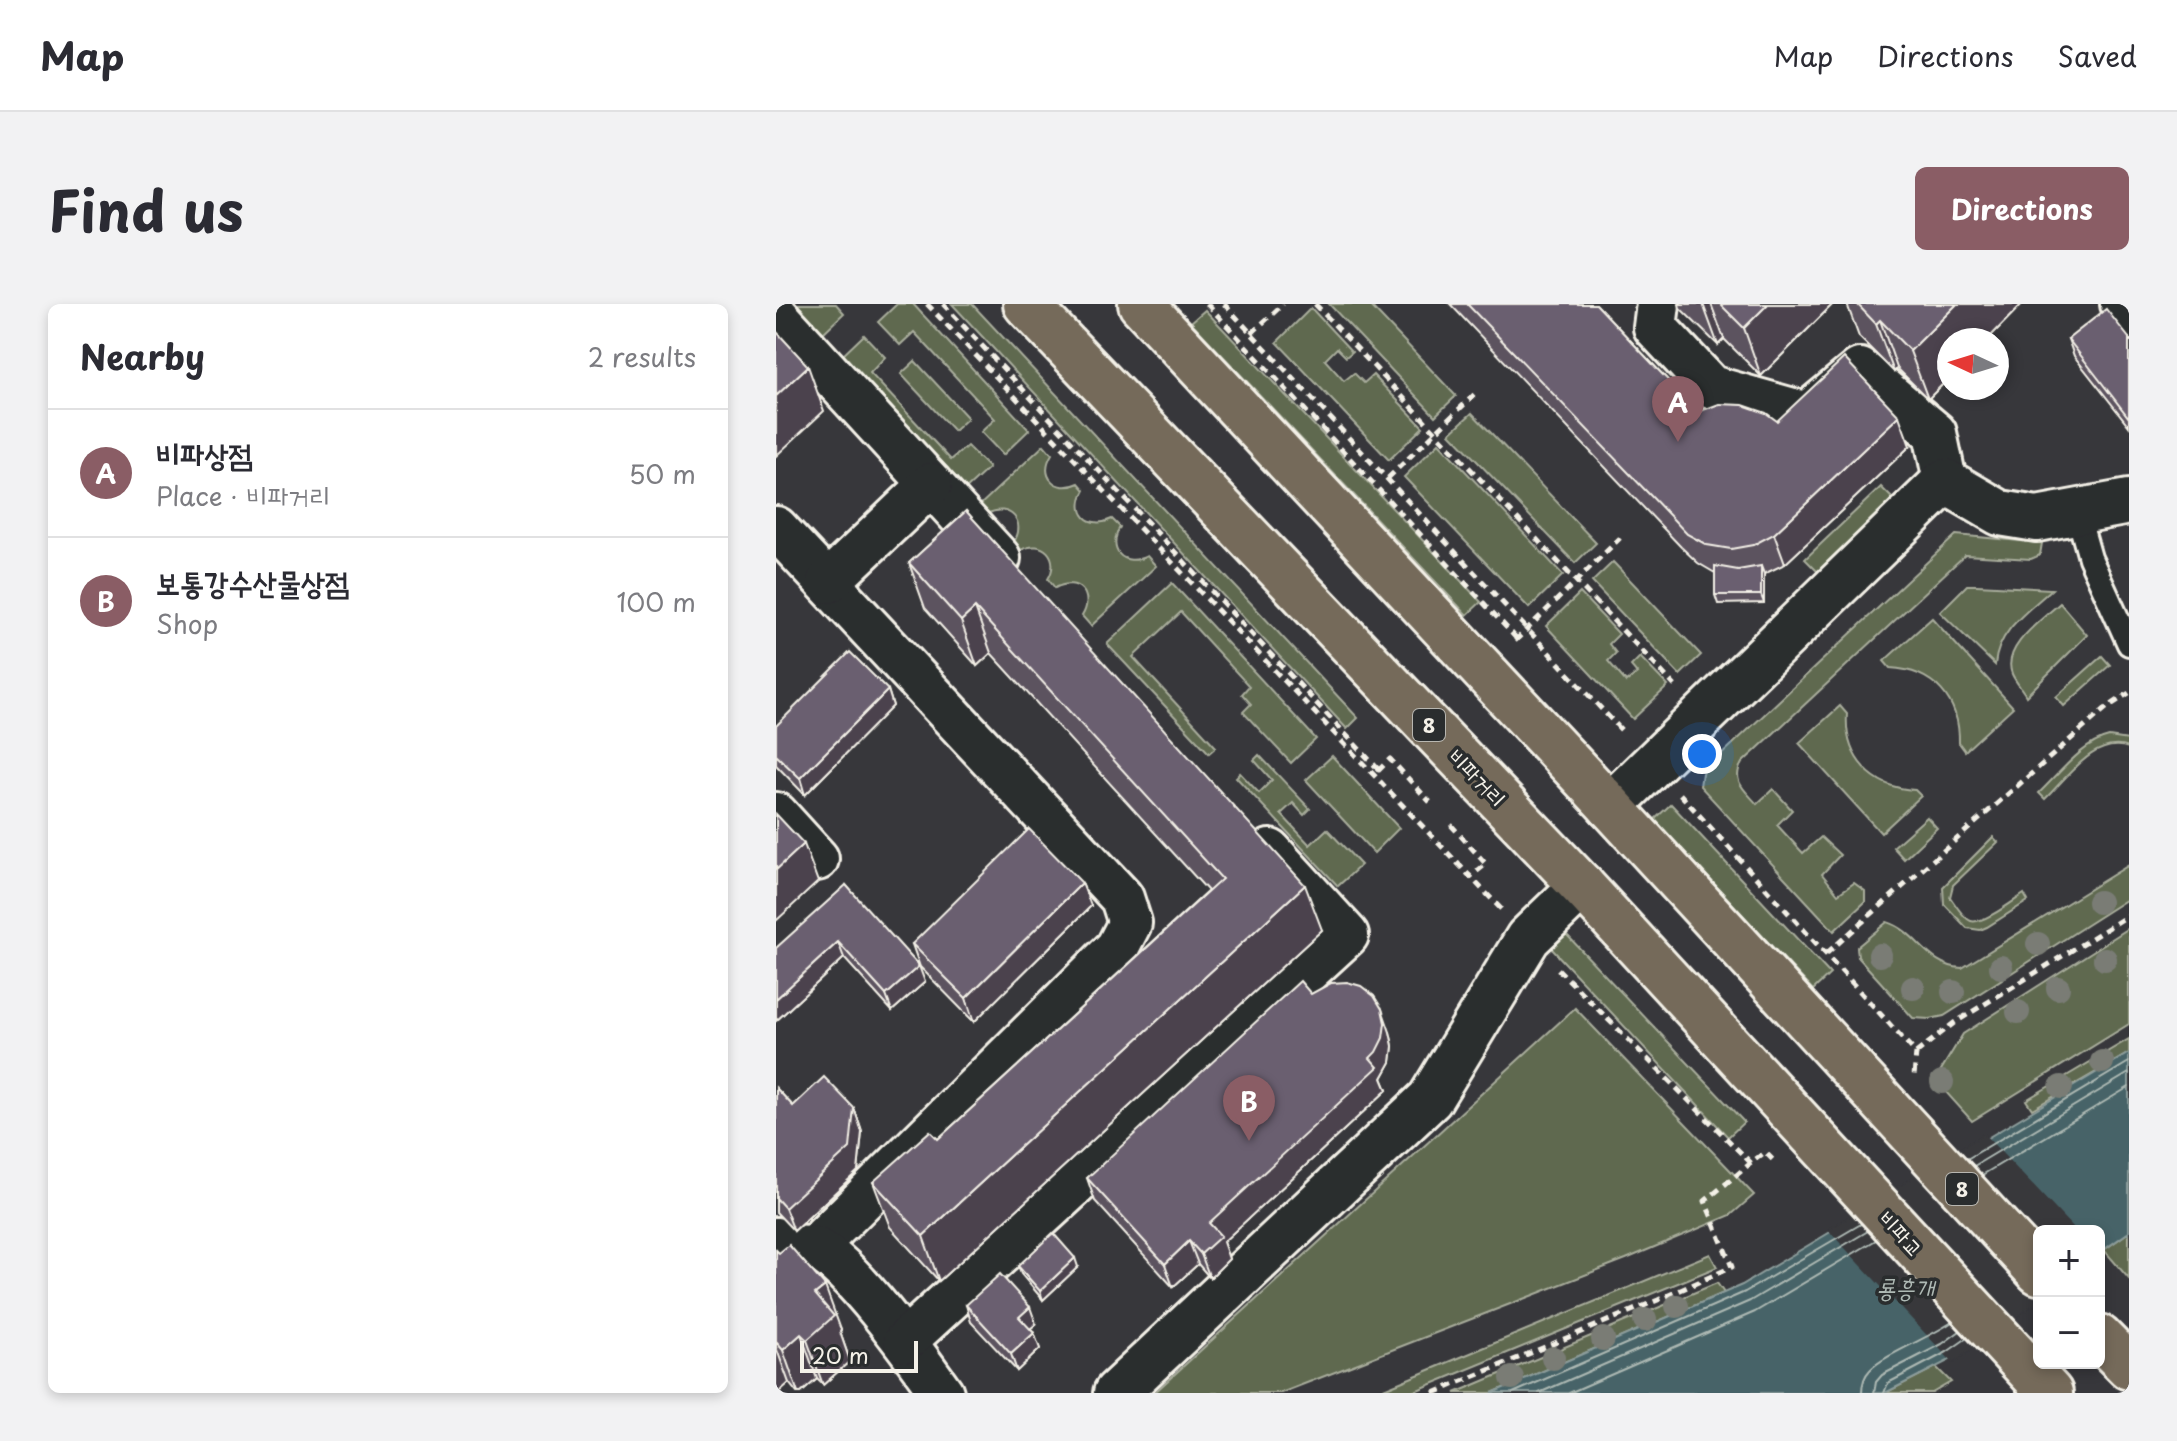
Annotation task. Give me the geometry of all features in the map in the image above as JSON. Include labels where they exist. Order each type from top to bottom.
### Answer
[{"type":"main road","name":"비파거리","points":[[1026,304],[1582,886],[1826,1151]]},
{"type":"main road","name":"8","points":[[1141,304],[1610,806],[1900,1095],[2033,1264]]},
{"type":"main road","name":"비파교","points":[[1826,1151],[2046,1390]]},
{"type":"street","points":[[1658,304],[1655,327],[1711,387],[1807,414],[1860,370],[1935,433],[1945,481],[2000,513],[2037,519],[2129,502]]},
{"type":"street","points":[[2122,304],[2129,318]]},
{"type":"street","points":[[776,315],[1027,588]]},
{"type":"street","points":[[1610,806],[1945,481]]},
{"type":"street","points":[[828,582],[931,484]]},
{"type":"street","points":[[776,528],[1122,898],[1130,923],[1117,948],[795,1243],[839,1265],[905,1341],[942,1393]]},
{"type":"street","points":[[776,814],[817,859]]},
{"type":"street","points":[[905,1341],[1347,935],[1241,819]]},
{"type":"street","points":[[1116,1393],[1430,1099],[1528,938],[1582,886]]},
{"type":"lane","points":[[2077,512],[2090,558],[2129,644]]},
{"type":"path","points":[[927,304],[1377,772]]},
{"type":"path","points":[[943,304],[1377,772],[1470,877],[1600,1014],[1751,1163]]},
{"type":"path","points":[[1207,304],[1517,639]]},
{"type":"path","points":[[1224,304],[1528,628],[1916,1053]]},
{"type":"path","points":[[1252,333],[1283,304]]},
{"type":"path","points":[[1315,304],[1703,716]]},
{"type":"path","points":[[1388,478],[1477,392]]},
{"type":"path","points":[[1510,646],[1620,538]]},
{"type":"path","points":[[1827,953],[2105,709],[2129,693]]},
{"type":"path","points":[[1377,772],[1390,759],[1430,802]]},
{"type":"path","points":[[1451,825],[1486,864],[1470,877]]},
{"type":"path","points":[[1900,1095],[1916,1053],[1954,1023],[2129,915]]},
{"type":"path","points":[[1434,1393],[1732,1267],[1705,1201],[1765,1152],[1782,1169]]},
{"type":"green space","points":[[792,304],[836,304],[844,313],[821,335]]},
{"type":"green space","points":[[897,304],[913,304],[1029,430],[1003,455],[981,432],[995,419],[914,332],[900,345],[878,322]]},
{"type":"green space","points":[[952,304],[972,304],[1358,718],[1347,729]]},
{"type":"green space","points":[[1329,304],[1369,304],[1456,396],[1435,416]]},
{"type":"green space","points":[[1311,308],[1352,352],[1346,357],[1337,348],[1325,360],[1344,381],[1354,373],[1364,383],[1373,375],[1423,427],[1389,460],[1277,342]]},
{"type":"green space","points":[[1205,310],[1481,602],[1467,615],[1191,322]]},
{"type":"green space","points":[[864,335],[885,357],[870,373],[951,460],[967,446],[989,468],[965,490],[841,357]]},
{"type":"green space","points":[[915,361],[968,418],[954,431],[901,374]]},
{"type":"green space","points":[[1472,413],[1596,543],[1575,563],[1450,433]]},
{"type":"green space","points":[[1439,443],[1563,575],[1529,608],[1404,477]]},
{"type":"green space","points":[[1044,445],[1052,454],[1047,469],[1052,481],[1063,486],[1079,483],[1085,490],[1080,506],[1085,517],[1096,522],[1112,519],[1120,527],[1115,543],[1120,555],[1131,560],[1147,556],[1156,566],[1091,626],[1082,616],[1086,601],[1082,590],[1071,584],[1055,588],[1048,579],[1052,564],[1048,552],[1036,547],[1021,550],[1013,543],[1018,528],[1014,516],[1002,511],[987,514],[979,506]]},
{"type":"green space","points":[[1881,487],[1898,504],[1822,576],[1805,559]]},
{"type":"green space","points":[[1956,535],[2042,543],[2040,555],[2031,559],[1965,555],[1739,769],[1741,785],[1757,804],[1773,789],[1792,810],[1777,825],[1803,853],[1821,837],[1840,855],[1822,874],[1838,894],[1854,883],[1865,891],[1865,902],[1834,931],[1700,786],[1702,773]]},
{"type":"green space","points":[[1613,562],[1701,655],[1680,675],[1592,582]]},
{"type":"green space","points":[[1172,583],[1316,739],[1291,763],[1243,712],[1251,704],[1242,694],[1249,686],[1181,612],[1133,657],[1216,747],[1209,753],[1107,644]]},
{"type":"green space","points":[[1967,585],[2052,589],[2008,631],[1997,653],[1995,665],[1940,612]]},
{"type":"green space","points":[[1580,593],[1619,634],[1609,644],[1616,653],[1608,661],[1626,682],[1637,673],[1631,666],[1640,657],[1668,686],[1633,719],[1546,626]]},
{"type":"green space","points":[[2060,603],[2087,635],[2026,696],[2012,674],[2012,654],[2034,625]]},
{"type":"green space","points":[[1932,618],[2013,707],[1965,751],[1959,743],[1955,713],[1941,690],[1919,675],[1890,668],[1884,661]]},
{"type":"green space","points":[[2102,656],[2110,665],[2064,706],[2056,697]]},
{"type":"green space","points":[[1840,706],[1847,714],[1850,744],[1864,767],[1886,783],[1915,790],[1921,796],[1881,833],[1799,743]]},
{"type":"green space","points":[[2109,737],[2129,740],[2129,748],[2117,746],[2093,753],[2045,799],[2039,793],[2080,752]]},
{"type":"green space","points":[[1259,755],[1310,809],[1304,815],[1293,803],[1281,814],[1310,845],[1327,829],[1361,865],[1338,886],[1236,777],[1240,773],[1259,793],[1272,780],[1254,760]]},
{"type":"green space","points":[[1332,756],[1399,828],[1374,853],[1306,780]]},
{"type":"green space","points":[[1671,804],[1830,974],[1813,990],[1654,820]]},
{"type":"green space","points":[[1927,817],[1937,828],[1904,859],[1893,847]]},
{"type":"green space","points":[[1993,837],[1998,842],[1953,885],[1950,897],[1971,921],[1990,916],[2024,894],[2028,901],[1987,927],[1980,930],[1967,928],[1944,904],[1943,887]]},
{"type":"green space","points":[[2129,865],[2129,898],[1944,1016],[1913,1018],[1858,957],[1857,947],[1887,922],[1907,933],[1940,961],[1962,968]]},
{"type":"green space","points":[[2129,928],[2129,1024],[1972,1121],[1935,1080],[1963,1034]]},
{"type":"green space","points":[[1566,934],[1744,1122],[1728,1137],[1551,948]]},
{"type":"green space","points":[[1575,1008],[1754,1195],[1731,1215],[1626,1259],[1281,1393],[1154,1393]]},
{"type":"green space","points":[[2129,1039],[2129,1053],[2032,1109],[2026,1100]]},
{"type":"green space","points":[[2129,1232],[2129,1279],[2105,1251]]},
{"type":"green space","points":[[1710,1254],[1717,1267],[1410,1393],[1374,1393]]},
{"type":"green space","points":[[1717,1283],[1724,1293],[1492,1393],[1455,1393]]},
{"type":"green space","points":[[1936,1367],[1951,1382],[1932,1393],[1885,1393]]},
{"type":"water","name":"룡흥개","points":[[2129,1053],[2129,1232],[2105,1249],[2105,1225],[2033,1225],[2033,1240],[1952,1359],[1885,1393],[1492,1393],[1742,1285]]},
{"type":"pier","points":[[1984,1134],[2070,1225],[2033,1225],[2033,1305],[1953,1363],[1828,1230]]},
{"type":"building","points":[[1467,304],[1596,304],[1698,412],[1719,404],[1743,405],[1766,413],[1777,421],[1844,358],[1899,416],[1774,534],[1753,545],[1731,549],[1707,545],[1687,534]]},
{"type":"building","points":[[1720,304],[1768,304],[1744,328]]},
{"type":"building","points":[[1857,304],[1957,304],[1910,351],[1880,320],[1876,324]]},
{"type":"building","points":[[2106,309],[2129,338],[2129,418],[2068,339]]},
{"type":"building","points":[[776,331],[808,366],[776,396]]},
{"type":"building","points":[[966,511],[1305,885],[923,1236],[873,1182],[930,1131],[938,1139],[1222,879],[975,608],[961,621],[909,563]]},
{"type":"building","points":[[1715,566],[1738,570],[1761,566],[1761,595],[1715,595]]},
{"type":"building","points":[[850,652],[888,690],[800,778],[776,755],[776,726]]},
{"type":"building","points":[[776,814],[804,844],[776,870]]},
{"type":"building","points":[[1029,829],[1082,883],[966,998],[912,944]]},
{"type":"building","points":[[846,885],[919,966],[886,995],[838,942],[776,999],[776,948]]},
{"type":"building","points":[[1300,981],[1311,994],[1331,983],[1347,982],[1361,986],[1374,996],[1382,1009],[1385,1023],[1383,1038],[1370,1058],[1378,1067],[1209,1223],[1221,1236],[1201,1254],[1189,1241],[1165,1264],[1087,1178]]},
{"type":"building","points":[[824,1077],[854,1108],[850,1148],[785,1208],[776,1198],[776,1088],[793,1106]]},
{"type":"building","points":[[1053,1233],[1075,1258],[1040,1291],[1018,1266]]},
{"type":"building","points":[[789,1245],[825,1286],[815,1294],[834,1316],[807,1340],[801,1334],[783,1350],[776,1342],[776,1250],[779,1253]]},
{"type":"building","points":[[1000,1274],[1030,1307],[1019,1317],[1034,1333],[1011,1354],[966,1305]]},
{"type":"place","name":"비파상점","points":[[1678,442]]},
{"type":"place","name":"보통강수산물상점","points":[[1249,1141]]}]
